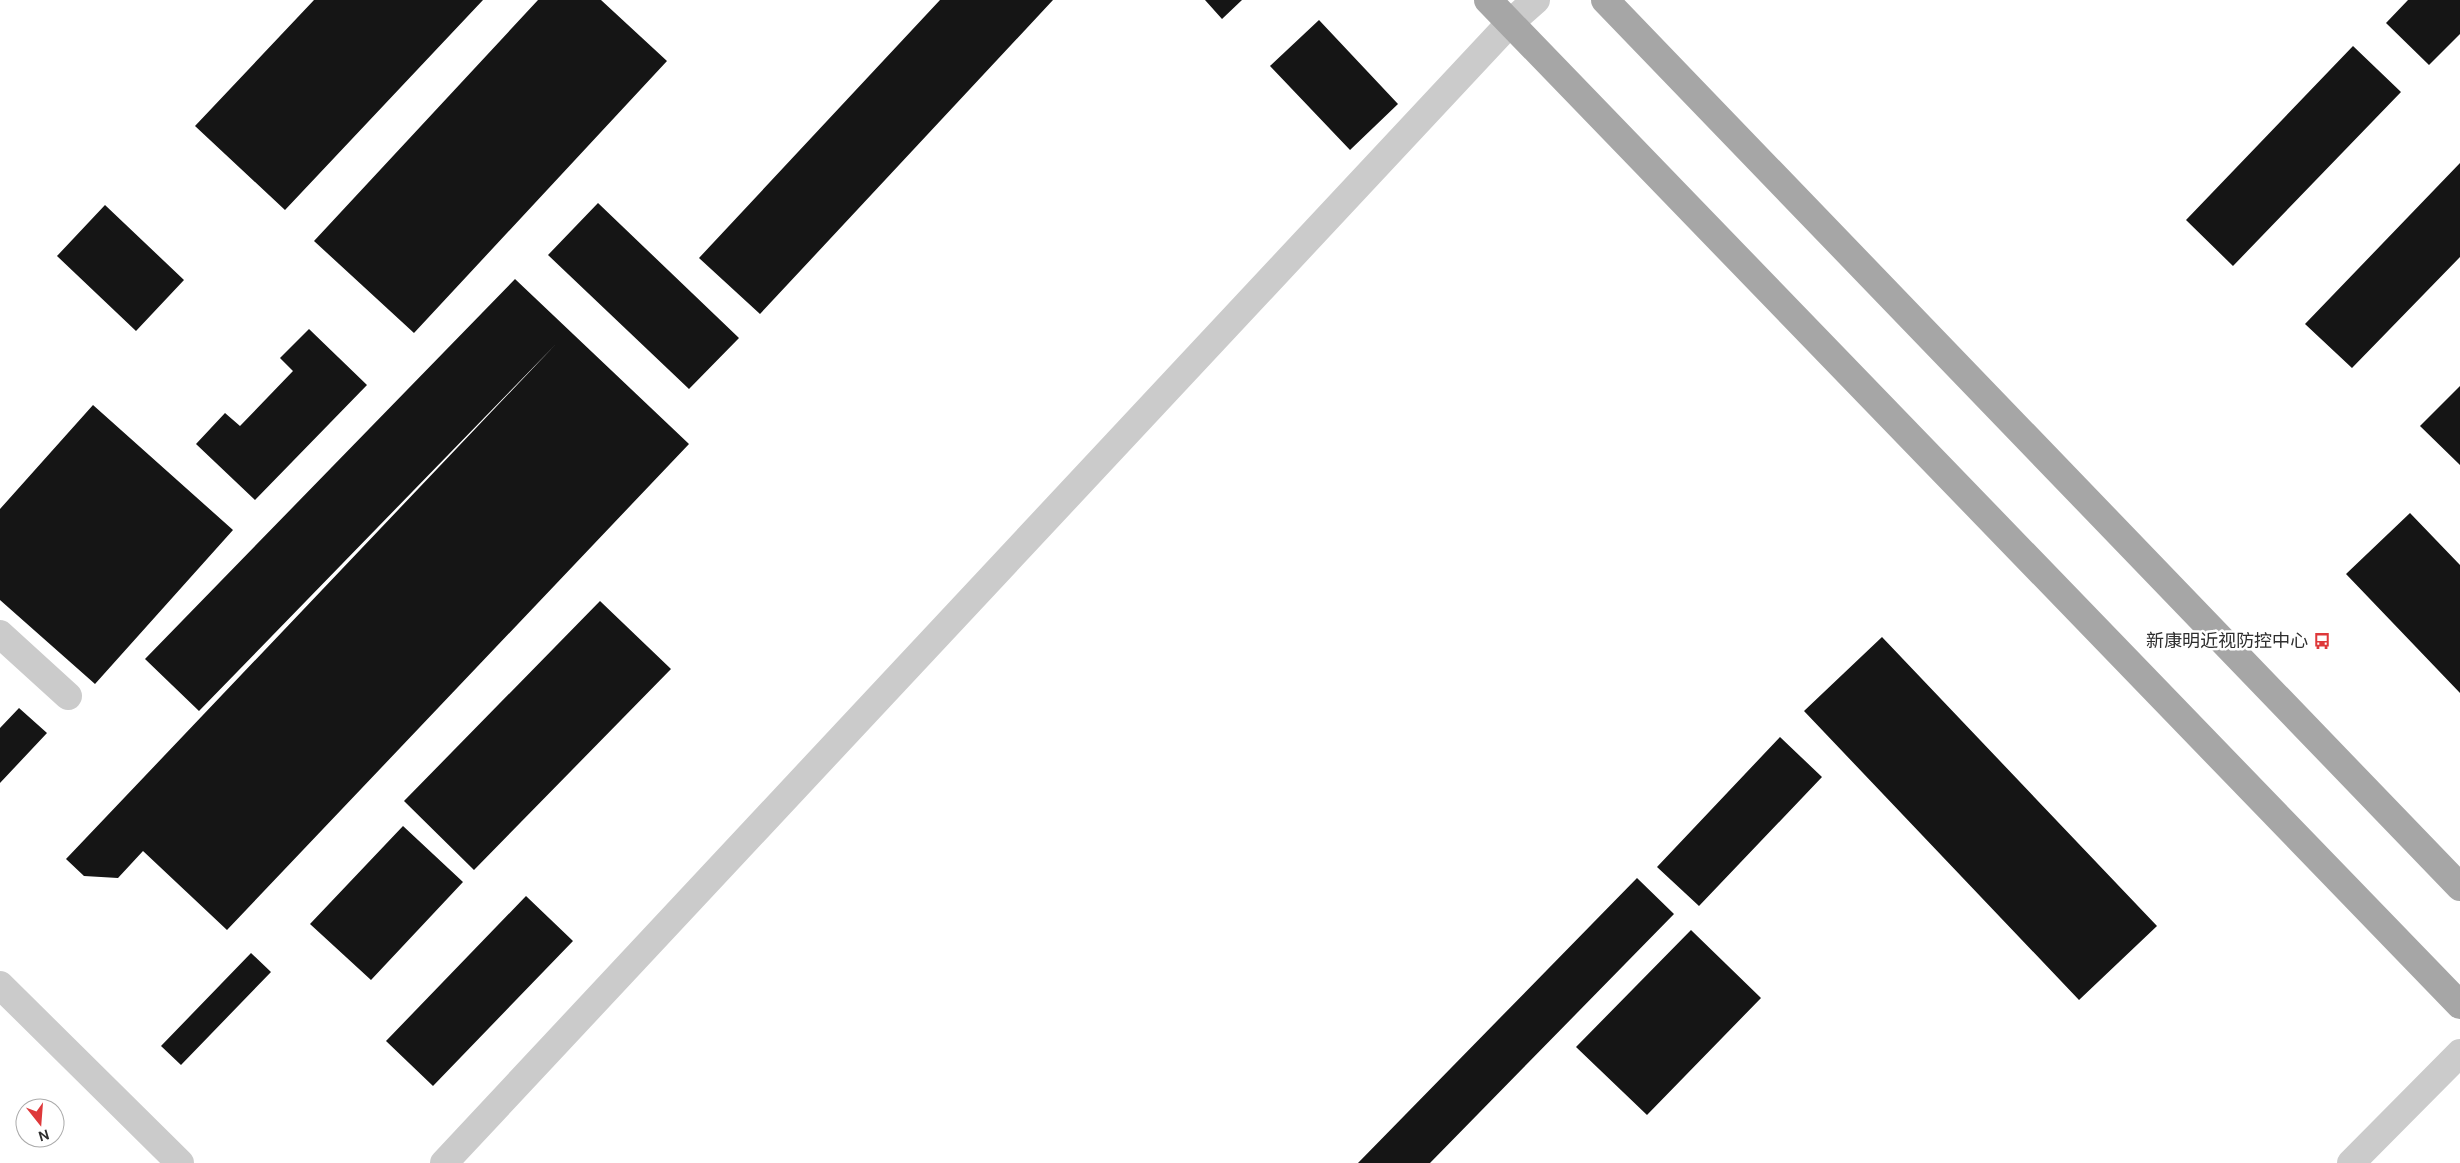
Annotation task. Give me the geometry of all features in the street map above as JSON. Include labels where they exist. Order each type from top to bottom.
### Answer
[{"type":"main road","points":[[1488,0],[2460,1005]]},
{"type":"main road","points":[[1605,0],[2460,887]]},
{"type":"street","points":[[444,1163],[1510,22],[1536,0]]},
{"type":"street","points":[[0,634],[68,696]]},
{"type":"street","points":[[0,985],[180,1163]]},
{"type":"street","points":[[2351,1163],[2460,1053]]},
{"type":"building","points":[[314,0],[483,0],[285,210],[195,126]]},
{"type":"building","points":[[538,0],[601,0],[667,61],[414,333],[314,241]]},
{"type":"building","points":[[940,0],[1053,0],[760,314],[699,258]]},
{"type":"building","points":[[1205,0],[1242,0],[1222,19]]},
{"type":"building","points":[[2408,0],[2460,0],[2460,34],[2429,65],[2386,23]]},
{"type":"building","points":[[1319,20],[1398,104],[1350,150],[1270,66]]},
{"type":"building","points":[[2353,46],[2401,92],[2233,266],[2186,220]]},
{"type":"building","points":[[2460,163],[2460,257],[2352,368],[2305,324]]},
{"type":"building","points":[[598,203],[739,338],[689,389],[548,255]]},
{"type":"building","points":[[105,205],[184,280],[136,331],[57,256]]},
{"type":"building","points":[[515,279],[689,444],[227,930],[143,851],[118,878],[84,876],[66,859],[556,344],[199,711],[145,659]]},
{"type":"building","points":[[309,329],[367,385],[255,500],[196,444],[225,413],[240,426],[293,371],[280,358]]},
{"type":"building","points":[[2460,386],[2460,465],[2420,426]]},
{"type":"building","points":[[93,405],[233,530],[95,684],[0,600],[0,509]]},
{"type":"building","points":[[2410,513],[2460,565],[2460,693],[2346,574]]},
{"type":"building","points":[[600,601],[671,669],[474,870],[404,801]]},
{"type":"building","points":[[1882,637],[2157,926],[2079,1000],[1804,711]]},
{"type":"building","points":[[19,708],[47,733],[0,783],[0,728]]},
{"type":"building","points":[[1780,737],[1822,777],[1699,906],[1657,867]]},
{"type":"building","points":[[403,826],[463,882],[371,980],[310,924]]},
{"type":"building","points":[[1637,878],[1674,914],[1430,1163],[1358,1163]]},
{"type":"building","points":[[526,896],[573,941],[433,1086],[386,1041]]},
{"type":"building","points":[[1691,930],[1761,998],[1647,1115],[1576,1047]]},
{"type":"building","points":[[251,953],[271,972],[181,1065],[161,1046]]},
{"type":"place","name":"新康明近视防控中心","points":[[2322,641]]}]
